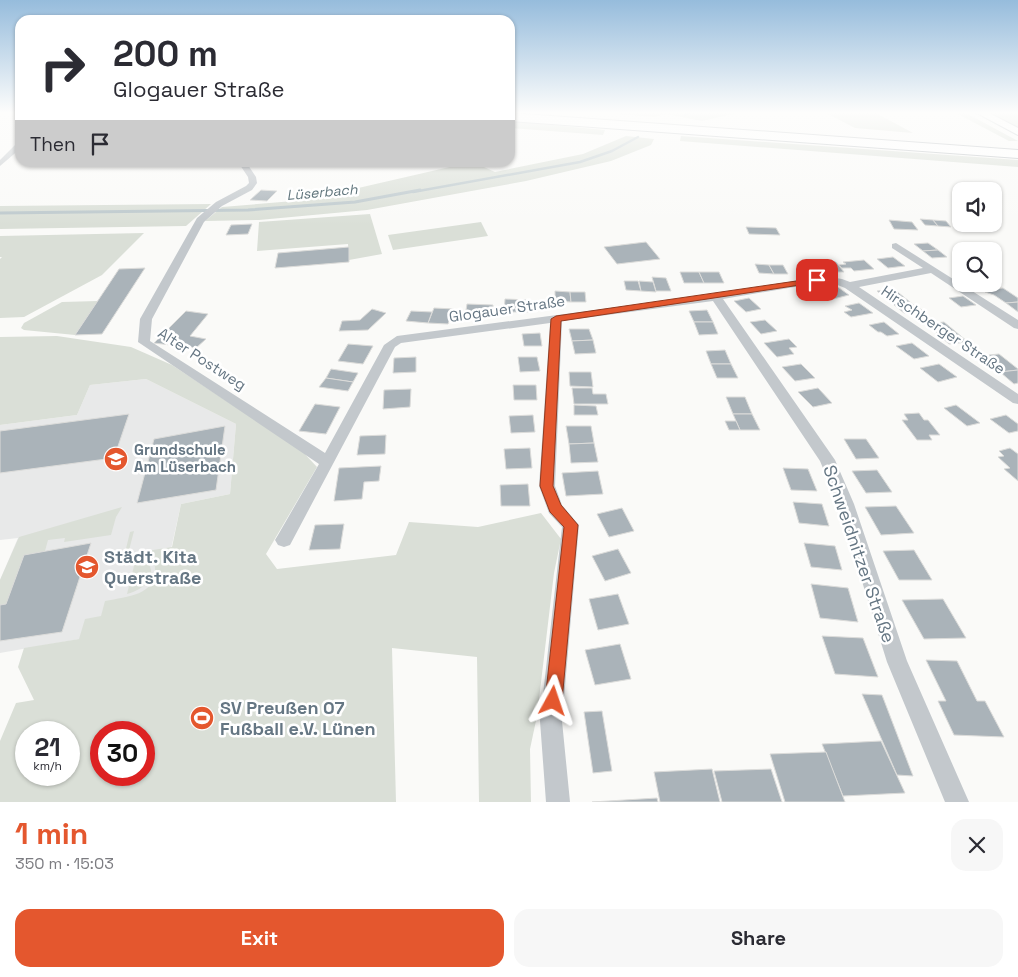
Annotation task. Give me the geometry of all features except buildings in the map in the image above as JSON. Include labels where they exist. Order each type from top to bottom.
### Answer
[{"type":"highway","points":[[955,149],[1018,154]]},
{"type":"street","points":[[0,164],[15,150]]},
{"type":"street","name":"Alter Postweg","points":[[245,167],[252,177],[253,183],[249,188],[200,220],[146,319],[144,342],[328,462]]},
{"type":"street","points":[[896,246],[1018,325]]},
{"type":"street","points":[[849,286],[931,270]]},
{"type":"street","name":"Glogauer Straße","points":[[284,540],[390,345],[397,340],[716,297],[824,279],[838,281],[849,286]]},
{"type":"street","name":"Hirschberger Straße","points":[[849,286],[1018,400]]},
{"type":"street","name":"Schweidnitzer Straße","points":[[716,297],[827,460],[846,504],[897,662],[957,802]]},
{"type":"street","points":[[556,319],[546,486],[555,508],[571,525],[552,721],[558,802]]},
{"type":"shaded area","points":[[594,149],[640,149],[611,161],[526,181],[367,210],[259,220],[205,221],[222,207],[306,200],[450,167],[484,167],[495,172],[583,154]]},
{"type":"shaded area","points":[[790,149],[870,149],[1018,160],[1018,167]]},
{"type":"shaded area","points":[[211,204],[186,226],[0,229],[0,206]]},
{"type":"shaded area","points":[[370,214],[382,254],[349,260],[348,244],[257,251],[259,222]]},
{"type":"shaded area","points":[[481,222],[488,236],[393,250],[388,235]]},
{"type":"shaded area","points":[[144,233],[102,275],[24,317],[0,318],[0,259],[2,257],[0,257],[0,236]]},
{"type":"shaded area","points":[[98,301],[75,335],[24,330],[21,328],[24,323],[62,302]]},
{"type":"shaded area","points":[[57,336],[131,347],[172,365],[302,451],[317,467],[266,554],[277,569],[396,555],[409,522],[478,527],[541,513],[561,539],[554,573],[537,716],[530,749],[531,802],[479,802],[477,657],[392,648],[396,802],[0,802],[0,741],[16,703],[34,700],[18,667],[24,648],[79,639],[85,619],[101,616],[105,601],[134,595],[148,587],[153,580],[155,572],[154,560],[145,554],[124,557],[130,532],[134,531],[128,554],[172,547],[181,504],[230,494],[236,424],[146,379],[90,385],[77,415],[0,425],[0,337]]},
{"type":"shaded area","name":"Grundschule Am Lüserbach","points":[[146,379],[236,424],[230,494],[181,504],[154,626],[0,653],[0,580],[18,538],[0,540],[0,425],[77,415],[90,385]]},
{"type":"shaded area","points":[[122,507],[116,517],[111,535],[64,542],[65,538],[48,540],[45,551],[24,555],[6,604],[0,605],[0,580],[19,537]]},
{"type":"shaded area","points":[[136,558],[144,558],[149,564],[151,576],[140,589],[127,594]]},
{"type":"waterway","name":"Lüserbach","points":[[413,192],[580,162],[615,149]]},
{"type":"waterway","name":"Lüserbach","points":[[0,213],[248,210],[355,202],[420,190]]},
{"type":"place","name":"Grundschule Am Lüserbach","points":[[116,459]]},
{"type":"place","name":"Städt. Kita Querstraße","points":[[87,567]]},
{"type":"place","name":"SV Preußen 07 Fußball e.V. Lünen","points":[[202,718]]},
{"type":"route","points":[[553,701],[571,525],[555,508],[546,486],[556,319],[716,297],[817,280]]}]
